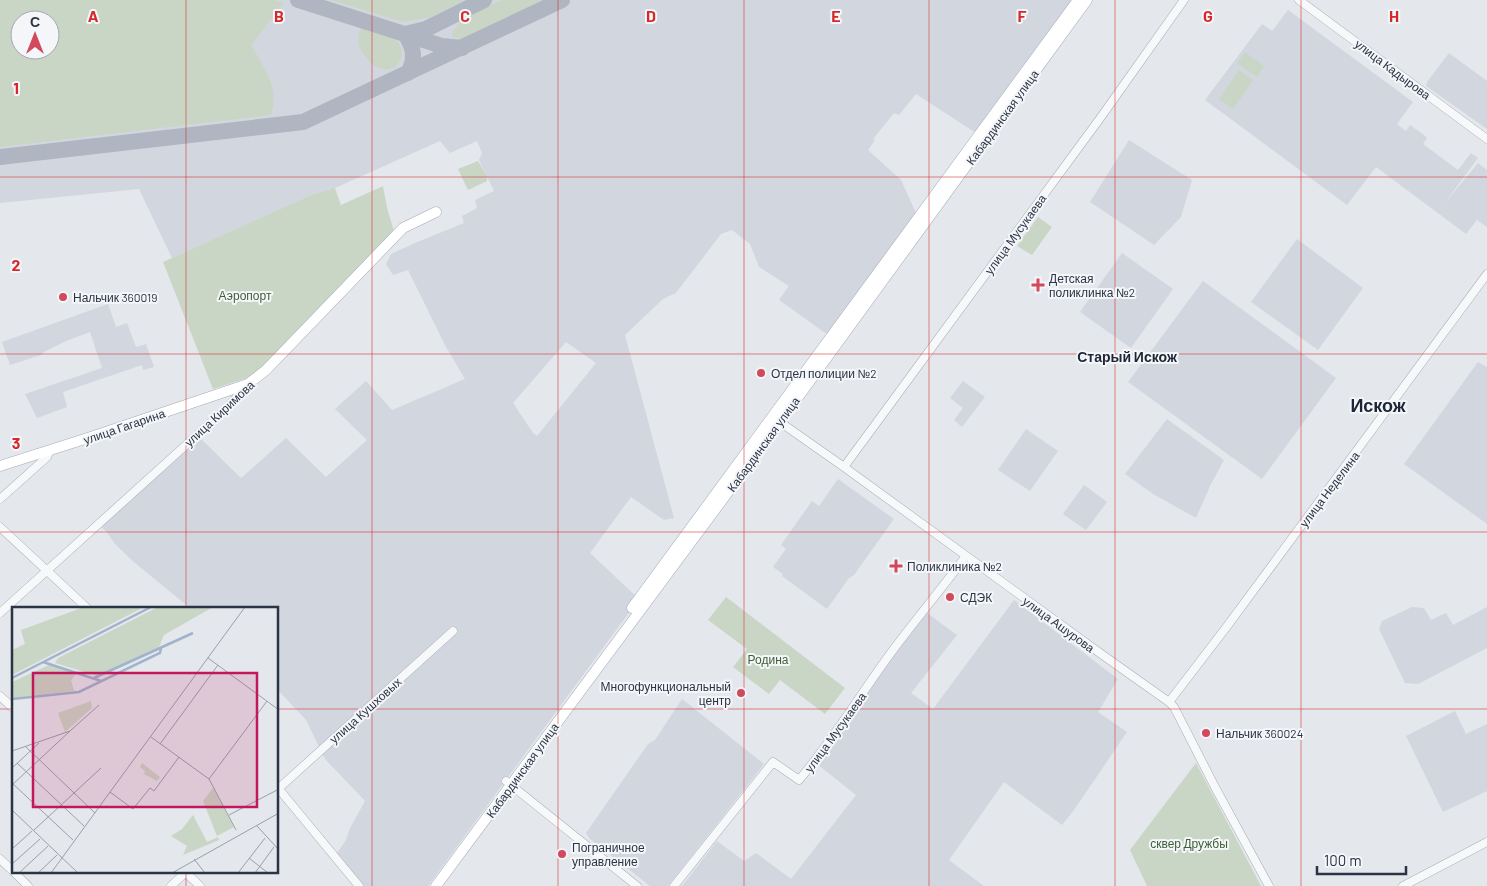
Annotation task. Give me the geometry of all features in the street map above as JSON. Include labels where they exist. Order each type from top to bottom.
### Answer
[{"type":"main road","name":"Кабардинская улица","points":[[776,419],[1078,0]]},
{"type":"main road","name":"Кабардинская улица","points":[[428,886],[508,782],[1087,0]]},
{"type":"main road","name":"улица Киримова","points":[[248,384],[266,370],[403,228],[436,212]]},
{"type":"main road","name":"улица Гагарина","points":[[0,466],[248,384]]},
{"type":"main road","name":"Кабардинская улица","points":[[436,886],[508,782]]},
{"type":"street","name":"улица Мусукаева","points":[[844,467],[1101,117],[1184,0]]},
{"type":"street","name":"улица Кадырова","points":[[1299,0],[1487,139]]},
{"type":"street","name":"улица Неделина","points":[[1169,702],[1487,274]]},
{"type":"street","name":"улица Киримова","points":[[0,613],[228,407],[248,384]]},
{"type":"street","name":"улица Ашурова","points":[[776,419],[1169,702],[1269,886]]},
{"type":"street","points":[[0,499],[47,457],[50,450]]},
{"type":"street","points":[[0,528],[86,607]]},
{"type":"street","name":"улица Мусукаева","points":[[674,886],[773,762],[799,780],[834,736],[894,649],[966,556]]},
{"type":"street","name":"улица Кушховых","points":[[279,787],[453,631]]},
{"type":"street","points":[[0,696],[12,707]]},
{"type":"street","points":[[508,782],[638,886]]},
{"type":"street","points":[[279,789],[359,886]]},
{"type":"street","points":[[1403,886],[1487,842]]},
{"type":"street","points":[[0,859],[12,870]]},
{"type":"street","points":[[16,874],[28,886]]},
{"type":"street","points":[[171,886],[184,874]]},
{"type":"street","points":[[188,874],[200,886]]},
{"type":"shaded area","points":[[0,0],[1078,0],[831,337],[779,300],[789,286],[759,267],[750,244],[732,230],[721,234],[676,293],[663,299],[625,335],[674,518],[664,520],[631,497],[590,553],[639,599],[428,886],[359,886],[334,857],[346,840],[350,828],[365,801],[325,759],[306,720],[279,691],[279,607],[189,607],[135,563],[98,524],[197,435],[241,478],[286,438],[326,477],[367,440],[335,409],[366,381],[392,410],[465,379],[445,345],[408,270],[393,275],[386,264],[391,254],[464,223],[462,216],[477,208],[475,200],[494,191],[479,160],[482,153],[477,141],[450,153],[440,141],[335,188],[313,194],[172,258],[139,189],[0,203]],"holes":[[[916,94],[976,133],[916,213],[901,180],[868,150],[875,140],[873,139],[894,113],[899,115]],[[566,342],[596,363],[537,436],[533,433],[513,403]]]},
{"type":"shaded area","points":[[1288,10],[1413,102],[1397,124],[1406,131],[1410,125],[1424,135],[1427,138],[1423,144],[1458,170],[1471,153],[1478,158],[1444,204],[1478,163],[1487,170],[1487,227],[1477,220],[1466,234],[1376,167],[1347,205],[1205,100],[1262,24],[1272,31]]},
{"type":"shaded area","points":[[1449,53],[1487,81],[1487,129],[1426,86]]},
{"type":"shaded area","points":[[1129,140],[1192,180],[1181,217],[1154,245],[1090,202]]},
{"type":"shaded area","points":[[1297,239],[1363,288],[1318,350],[1251,302]]},
{"type":"shaded area","points":[[1122,253],[1173,289],[1131,348],[1080,312]]},
{"type":"shaded area","points":[[1203,281],[1336,378],[1262,479],[1128,382]]},
{"type":"shaded area","points":[[108,304],[116,327],[127,323],[136,347],[146,344],[154,367],[143,370],[142,365],[63,392],[67,407],[37,418],[25,394],[102,368],[90,332],[66,341],[41,355],[10,365],[2,342]]},
{"type":"shaded area","points":[[1478,362],[1487,367],[1487,524],[1404,464]]},
{"type":"shaded area","points":[[963,381],[985,397],[962,427],[954,420],[963,408],[950,398]]},
{"type":"shaded area","points":[[1167,419],[1224,460],[1196,518],[1153,494],[1125,474]]},
{"type":"shaded area","points":[[1026,429],[1058,451],[1030,491],[998,470]]},
{"type":"shaded area","points":[[838,479],[894,519],[827,609],[782,576],[783,574],[773,567],[786,549],[781,545],[812,501],[819,506]]},
{"type":"shaded area","points":[[1084,485],[1107,502],[1086,530],[1063,514]]},
{"type":"shaded area","points":[[1014,600],[1118,679],[1098,712],[1127,732],[1062,825],[1004,782],[949,860],[984,886],[682,886],[717,841],[744,861],[756,853],[791,879],[856,795],[817,764],[880,672],[927,613],[957,635],[911,693],[933,709]]},
{"type":"shaded area","points":[[1412,607],[1424,608],[1431,620],[1446,613],[1453,625],[1487,607],[1487,648],[1418,684],[1405,683],[1379,629],[1382,621]]},
{"type":"shaded area","points":[[682,699],[764,764],[668,886],[650,886],[590,839],[586,833],[648,744],[655,740]]},
{"type":"shaded area","points":[[1455,711],[1466,734],[1487,724],[1487,791],[1443,812],[1406,736]]},
{"type":"green space","points":[[0,0],[275,0],[284,3],[251,45],[272,87],[274,96],[271,115],[0,147]]},
{"type":"green space","points":[[330,0],[465,0],[430,17],[404,22]]},
{"type":"green space","points":[[502,0],[545,0],[462,39],[452,37],[454,30],[465,18]]},
{"type":"green space","points":[[365,28],[391,37],[400,46],[402,54],[400,61],[394,67],[387,69],[378,67],[368,59],[358,44],[360,30]]},
{"type":"green space","points":[[1245,52],[1264,66],[1257,77],[1237,63]]},
{"type":"green space","points":[[1239,70],[1253,80],[1233,109],[1219,99]]},
{"type":"green space","points":[[478,161],[487,176],[487,181],[468,190],[458,169]]},
{"type":"green space","name":"Аэропорт","points":[[383,186],[394,231],[258,371],[247,378],[213,389],[163,262],[313,194],[335,188],[341,205]]},
{"type":"green space","points":[[1038,217],[1052,227],[1032,255],[1017,246]]},
{"type":"green space","name":"Родина","points":[[726,597],[845,688],[825,714],[780,680],[769,694],[733,667],[747,649],[708,620]]},
{"type":"green space","name":"сквер Дружбы","points":[[1196,763],[1261,886],[1147,886],[1130,850]]},
{"type":"taxiway","points":[[298,0],[442,46],[462,48]]},
{"type":"taxiway","points":[[405,34],[426,29],[484,0]]},
{"type":"taxiway","points":[[0,157],[303,122],[562,0]]},
{"type":"taxiway","points":[[405,34],[413,53],[408,73]]},
{"type":"place","name":"Детская поликлинка №2","points":[[1038,285]]},
{"type":"place","name":"Нальчик 360019","points":[[63,297]]},
{"type":"place","name":"Отдел полиции №2","points":[[761,373]]},
{"type":"place","name":"Поликлиника №2","points":[[896,566]]},
{"type":"place","name":"СДЭК","points":[[950,597]]},
{"type":"place","name":"Многофункциональный центр","points":[[741,693]]},
{"type":"place","name":"Нальчик 360024","points":[[1206,733]]},
{"type":"place","name":"Пограничное управление","points":[[562,854]]},
{"type":"district","name":"Старый Искож","points":[[1127,356]]},
{"type":"district","name":"Искож","points":[[1378,405]]}]
